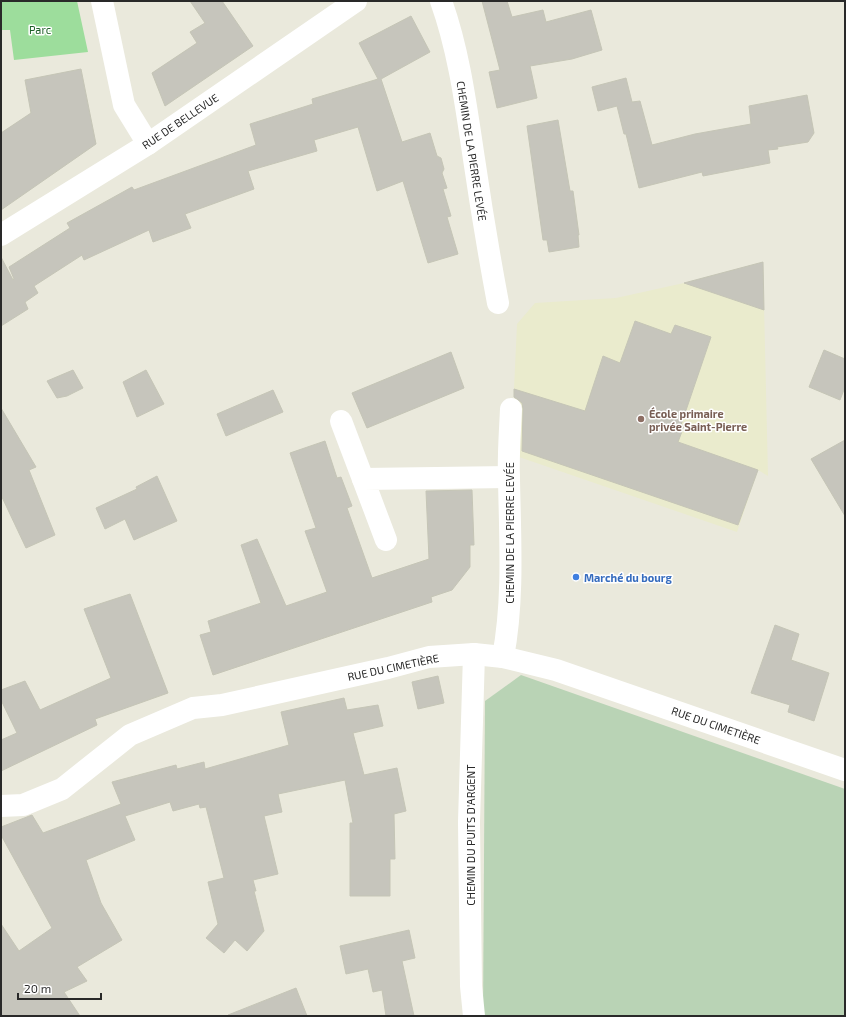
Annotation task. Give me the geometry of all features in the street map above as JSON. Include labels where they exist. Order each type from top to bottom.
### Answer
[{"type":"street","points":[[102,1],[124,105],[148,144]]},
{"type":"street","name":"RUE DE BELLEVUE","points":[[1,235],[148,144],[356,1]]},
{"type":"street","name":"CHEMIN DE LA PIERRE LEVÉE","points":[[441,1],[466,108],[486,240],[498,303]]},
{"type":"street","name":"CHEMIN DE LA PIERRE LEVÉE","points":[[503,657],[507,635],[510,582],[509,477],[511,409]]},
{"type":"street","points":[[341,421],[386,540]]},
{"type":"street","points":[[363,479],[509,477]]},
{"type":"street","name":"RUE DU CIMETIÈRE","points":[[1,806],[23,805],[62,789],[130,735],[193,708],[222,705],[388,668],[429,657],[474,654],[503,657],[556,670],[845,770]]},
{"type":"street","name":"CHEMIN DU PUITS D'ARGENT","points":[[474,654],[469,822],[471,986],[474,1016]]},
{"type":"shaded area","name":"École primaire privée Saint-Pierre","points":[[763,262],[768,476],[758,470],[737,532],[519,457],[514,389],[517,324],[535,303],[616,298],[684,283]]},
{"type":"shaded area","points":[[521,675],[845,789],[845,1016],[483,1016],[485,701]]},
{"type":"green space","name":"Parc","points":[[1,1],[77,1],[88,52],[14,60],[10,30],[1,30]]},
{"type":"building","points":[[190,1],[222,1],[253,46],[165,106],[152,73],[197,43],[190,32],[205,23]]},
{"type":"building","points":[[482,1],[507,1],[512,17],[543,10],[546,22],[591,10],[602,50],[572,59],[530,66],[537,98],[497,108],[489,72],[500,70]]},
{"type":"building","points":[[411,16],[430,52],[381,79],[402,142],[430,133],[437,156],[441,158],[444,169],[442,173],[447,188],[443,189],[451,216],[447,217],[458,254],[428,263],[403,181],[377,191],[358,127],[314,140],[317,151],[248,171],[254,189],[185,214],[191,228],[153,242],[149,230],[84,260],[82,255],[34,286],[38,293],[25,302],[28,309],[1,326],[1,257],[13,280],[14,279],[9,267],[70,228],[67,223],[132,187],[134,190],[256,145],[250,124],[313,104],[312,99],[378,79],[359,43]]},
{"type":"building","points":[[81,69],[96,144],[1,210],[1,133],[31,113],[25,80]]},
{"type":"building","points":[[626,78],[632,102],[640,101],[652,145],[695,134],[751,124],[749,106],[807,95],[814,133],[808,142],[768,150],[770,163],[703,176],[702,172],[639,188],[626,134],[624,134],[617,106],[598,111],[592,87]]},
{"type":"building","points":[[558,120],[570,191],[573,191],[579,235],[579,247],[549,252],[547,240],[543,240],[527,126]]},
{"type":"building","points":[[763,262],[764,310],[684,283]]},
{"type":"building","points":[[635,321],[671,334],[675,325],[711,337],[681,425],[684,426],[678,442],[758,470],[738,525],[522,451],[523,409],[522,403],[514,397],[514,389],[585,411],[603,356],[620,363]]},
{"type":"building","points":[[824,350],[845,359],[845,387],[840,400],[809,387]]},
{"type":"building","points":[[451,352],[464,388],[367,428],[352,393]]},
{"type":"building","points":[[73,370],[83,388],[67,396],[57,398],[47,381]]},
{"type":"building","points":[[146,370],[164,404],[137,417],[123,382]]},
{"type":"building","points":[[273,390],[283,412],[226,436],[217,414]]},
{"type":"building","points":[[1,408],[36,467],[29,470],[55,535],[26,548],[1,495]]},
{"type":"building","points":[[845,440],[845,516],[811,459]]},
{"type":"building","points":[[325,441],[337,478],[341,477],[352,506],[347,508],[372,578],[429,559],[426,491],[472,490],[474,545],[470,545],[470,567],[452,590],[431,597],[432,602],[213,675],[200,635],[211,632],[208,621],[261,603],[241,545],[257,539],[286,606],[327,592],[305,531],[316,528],[290,453]]},
{"type":"building","points":[[157,476],[177,521],[134,540],[125,519],[105,529],[96,508],[137,489],[136,487]]},
{"type":"building","points":[[130,594],[168,693],[95,719],[97,725],[1,771],[1,740],[17,733],[1,700],[1,690],[25,681],[40,710],[111,678],[84,609]]},
{"type":"building","points":[[775,625],[799,634],[791,660],[829,673],[814,721],[788,712],[790,705],[751,693]]},
{"type":"building","points":[[438,676],[444,703],[418,709],[412,682]]},
{"type":"building","points":[[344,698],[347,710],[378,705],[383,726],[353,733],[364,775],[397,768],[406,811],[394,814],[395,859],[390,859],[390,896],[350,896],[350,823],[353,823],[345,780],[278,794],[282,812],[264,816],[278,874],[253,880],[256,891],[254,891],[264,931],[247,951],[235,940],[224,953],[206,938],[218,924],[208,882],[224,878],[206,807],[200,808],[199,804],[173,811],[170,802],[125,816],[135,840],[86,860],[101,903],[122,940],[77,967],[87,981],[64,992],[80,1016],[1,1016],[1,924],[19,951],[52,928],[1,835],[1,827],[32,815],[43,833],[121,804],[112,782],[176,765],[177,769],[204,762],[205,769],[289,745],[281,712]]},
{"type":"building","points":[[409,930],[415,958],[402,961],[414,1016],[386,1016],[382,990],[373,992],[368,969],[346,974],[340,946]]},
{"type":"building","points":[[296,988],[307,1016],[228,1016],[228,1015]]},
{"type":"place","name":"École primaire privée Saint-Pierre","points":[[641,419]]},
{"type":"place","name":"Marché du bourg","points":[[576,577]]}]
